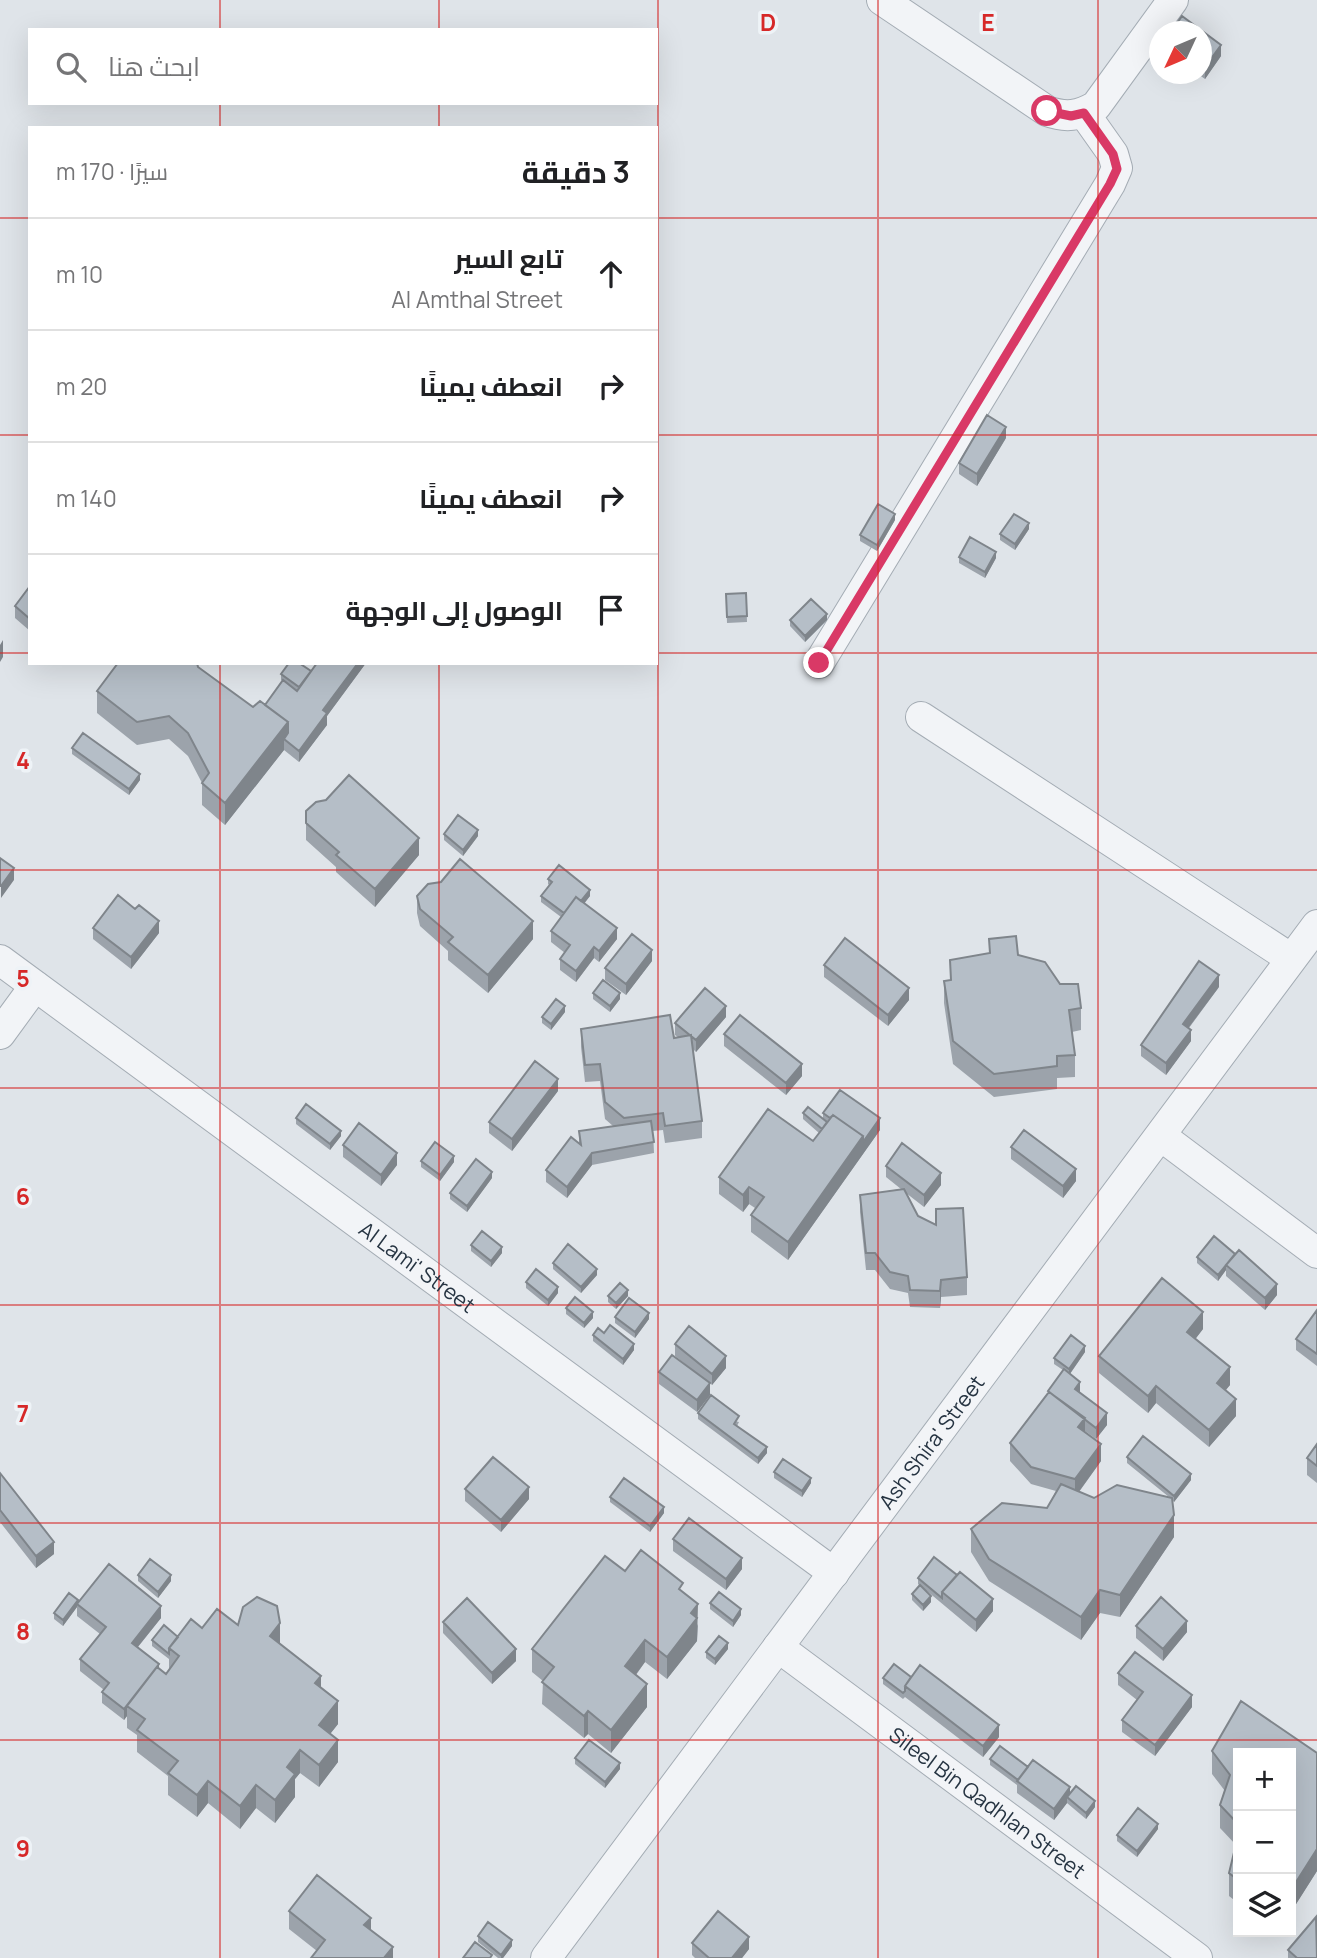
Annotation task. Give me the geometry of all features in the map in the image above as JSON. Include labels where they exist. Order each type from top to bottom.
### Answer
[{"type":"street","points":[[882,0],[1047,111],[1071,116],[1096,106],[1105,96],[1173,0]]},
{"type":"street","points":[[819,663],[1110,184],[1117,169],[1113,154],[1084,113]]},
{"type":"street","points":[[921,717],[1290,958]]},
{"type":"street","name":"Ash Shira' Street","points":[[547,1958],[1317,925]]},
{"type":"street","name":"Al Lami' Street","points":[[0,960],[834,1573]]},
{"type":"street","points":[[0,1034],[35,986]]},
{"type":"street","points":[[1161,1136],[1317,1253]]},
{"type":"street","name":"Sileel Bin Qadhlan Street","points":[[778,1647],[1197,1958]]},
{"type":"building","points":[[1212,38],[1221,45],[1212,57]]},
{"type":"building","points":[[987,415],[1006,427],[977,474],[959,463]]},
{"type":"building","points":[[878,504],[895,514],[877,545],[860,535]]},
{"type":"building","points":[[1014,514],[1029,523],[1015,544],[1000,534]]},
{"type":"building","points":[[970,537],[996,552],[985,572],[959,557]]},
{"type":"building","points":[[28,589],[28,617],[15,606]]},
{"type":"building","points":[[746,593],[747,616],[727,617],[726,594]]},
{"type":"building","points":[[811,599],[827,614],[805,636],[790,620]]},
{"type":"building","points":[[116,665],[198,665],[253,707],[260,701],[288,722],[225,803],[202,783],[209,773],[188,733],[169,716],[137,722],[97,691]]},
{"type":"building","points":[[288,665],[302,665],[311,671],[299,687],[281,674]]},
{"type":"building","points":[[316,665],[357,665],[323,710],[327,713],[299,751],[284,739],[288,733],[288,722],[265,705],[283,680],[297,691]]},
{"type":"building","points":[[83,733],[140,774],[129,789],[72,748]]},
{"type":"building","points":[[349,775],[419,838],[375,889],[336,855],[339,852],[306,823],[306,811],[316,802],[326,800]]},
{"type":"building","points":[[458,815],[478,830],[463,850],[444,834]]},
{"type":"building","points":[[0,858],[14,868],[1,886],[0,886]]},
{"type":"building","points":[[460,859],[533,921],[488,975],[448,942],[453,937],[420,909],[417,896],[428,884],[441,882]]},
{"type":"building","points":[[559,865],[590,890],[581,901],[576,897],[564,913],[541,896],[552,882],[548,879]]},
{"type":"building","points":[[118,895],[135,909],[139,905],[159,921],[131,957],[93,928]]},
{"type":"building","points":[[576,897],[617,928],[599,951],[594,947],[576,971],[560,959],[570,945],[551,931]]},
{"type":"building","points":[[632,934],[652,950],[626,984],[605,968]]},
{"type":"building","points":[[1016,936],[1018,955],[1045,962],[1060,984],[1078,984],[1081,1008],[1069,1010],[1075,1055],[1057,1056],[1057,1066],[994,1074],[953,1041],[944,981],[951,980],[950,960],[990,953],[989,939]]},
{"type":"building","points":[[845,938],[909,988],[888,1015],[824,965]]},
{"type":"building","points":[[1199,961],[1219,975],[1183,1024],[1191,1030],[1166,1063],[1141,1045]]},
{"type":"building","points":[[603,980],[620,993],[610,1006],[593,993]]},
{"type":"building","points":[[705,988],[726,1006],[696,1040],[675,1023]]},
{"type":"building","points":[[556,999],[565,1006],[551,1024],[542,1017]]},
{"type":"building","points":[[670,1015],[674,1038],[691,1035],[702,1121],[665,1126],[663,1113],[624,1118],[605,1102],[600,1064],[585,1065],[581,1029]]},
{"type":"building","points":[[740,1015],[802,1064],[786,1083],[724,1034]]},
{"type":"building","points":[[535,1061],[558,1079],[512,1139],[489,1122]]},
{"type":"building","points":[[840,1090],[880,1118],[863,1142],[863,1136],[833,1115],[830,1118],[823,1113]]},
{"type":"building","points":[[306,1104],[341,1131],[330,1144],[296,1118]]},
{"type":"building","points":[[808,1107],[827,1122],[822,1129],[803,1113]]},
{"type":"building","points":[[768,1109],[813,1141],[833,1115],[863,1136],[788,1242],[751,1215],[764,1197],[749,1187],[743,1195],[719,1177]]},
{"type":"building","points":[[651,1121],[654,1142],[592,1153],[567,1187],[546,1170],[571,1137],[581,1145],[579,1131]]},
{"type":"building","points":[[359,1123],[397,1153],[381,1175],[343,1145]]},
{"type":"building","points":[[1024,1130],[1076,1169],[1063,1186],[1011,1147]]},
{"type":"building","points":[[435,1142],[454,1156],[440,1175],[421,1161]]},
{"type":"building","points":[[902,1143],[941,1173],[924,1195],[886,1166]]},
{"type":"building","points":[[476,1159],[492,1172],[467,1206],[450,1193]]},
{"type":"building","points":[[904,1189],[918,1216],[936,1225],[936,1209],[963,1208],[967,1277],[941,1280],[940,1291],[910,1290],[908,1276],[890,1272],[875,1253],[866,1253],[860,1195]]},
{"type":"building","points":[[482,1231],[502,1247],[491,1261],[471,1245]]},
{"type":"building","points":[[1214,1236],[1235,1254],[1218,1275],[1197,1257]]},
{"type":"building","points":[[568,1244],[597,1269],[581,1287],[553,1263]]},
{"type":"building","points":[[1239,1250],[1277,1284],[1265,1298],[1226,1265]]},
{"type":"building","points":[[536,1269],[558,1287],[548,1300],[526,1282]]},
{"type":"building","points":[[1162,1278],[1203,1312],[1187,1332],[1230,1367],[1217,1383],[1236,1399],[1209,1430],[1156,1386],[1148,1396],[1099,1356]]},
{"type":"building","points":[[620,1283],[628,1290],[616,1303],[608,1296]]},
{"type":"building","points":[[575,1297],[593,1312],[584,1323],[566,1308]]},
{"type":"building","points":[[629,1298],[649,1313],[635,1332],[615,1317]]},
{"type":"building","points":[[1317,1310],[1317,1354],[1296,1339]]},
{"type":"building","points":[[610,1325],[634,1344],[623,1359],[593,1335],[598,1328],[604,1333]]},
{"type":"building","points":[[689,1326],[726,1356],[712,1374],[675,1344]]},
{"type":"building","points":[[1071,1335],[1085,1346],[1069,1369],[1054,1358]]},
{"type":"building","points":[[672,1355],[710,1383],[697,1400],[659,1372]]},
{"type":"building","points":[[1064,1369],[1080,1382],[1075,1389],[1107,1413],[1096,1428],[1048,1391]]},
{"type":"building","points":[[1049,1392],[1085,1418],[1078,1427],[1101,1444],[1075,1479],[1031,1467],[1010,1443]]},
{"type":"building","points":[[711,1395],[739,1416],[734,1424],[767,1447],[758,1458],[698,1413]]},
{"type":"building","points":[[1143,1436],[1191,1474],[1174,1496],[1127,1457]]},
{"type":"building","points":[[1317,1444],[1317,1466],[1307,1458]]},
{"type":"building","points":[[493,1457],[529,1487],[501,1520],[465,1489]]},
{"type":"building","points":[[783,1459],[811,1478],[802,1491],[774,1472]]},
{"type":"building","points":[[0,1473],[54,1542],[36,1556],[0,1510]]},
{"type":"building","points":[[624,1478],[664,1507],[650,1526],[610,1497]]},
{"type":"building","points":[[1061,1484],[1094,1498],[1117,1485],[1172,1498],[1174,1515],[1120,1595],[1100,1590],[1081,1617],[989,1559],[971,1529],[1002,1503],[1047,1508]]},
{"type":"building","points":[[689,1518],[742,1558],[726,1579],[673,1539]]},
{"type":"building","points":[[641,1550],[683,1583],[679,1589],[698,1604],[691,1613],[697,1618],[667,1657],[645,1640],[625,1666],[647,1684],[611,1730],[588,1711],[584,1716],[542,1682],[554,1667],[532,1649],[605,1556],[625,1571]]},
{"type":"building","points":[[934,1557],[957,1575],[942,1592],[942,1598],[918,1578]]},
{"type":"building","points":[[150,1559],[171,1575],[158,1592],[138,1575]]},
{"type":"building","points":[[109,1564],[161,1606],[132,1643],[159,1664],[124,1709],[102,1692],[109,1683],[80,1659],[106,1627],[77,1604]]},
{"type":"building","points":[[960,1572],[993,1599],[976,1620],[942,1592]]},
{"type":"building","points":[[920,1585],[931,1596],[923,1605],[912,1594]]},
{"type":"building","points":[[719,1592],[741,1609],[733,1621],[710,1603]]},
{"type":"building","points":[[69,1593],[78,1600],[63,1620],[54,1613]]},
{"type":"building","points":[[257,1597],[277,1606],[280,1623],[270,1636],[321,1676],[315,1683],[338,1701],[319,1725],[338,1740],[319,1765],[300,1750],[287,1767],[295,1774],[275,1800],[256,1785],[240,1806],[208,1781],[197,1795],[168,1773],[178,1761],[137,1730],[145,1719],[127,1706],[157,1667],[166,1674],[179,1656],[169,1648],[191,1619],[202,1628],[217,1609],[238,1625],[243,1607]]},
{"type":"building","points":[[1161,1597],[1187,1621],[1163,1649],[1136,1626]]},
{"type":"building","points":[[467,1598],[516,1649],[492,1673],[443,1622]]},
{"type":"building","points":[[164,1625],[178,1637],[169,1648],[169,1654],[152,1640]]},
{"type":"building","points":[[719,1636],[728,1643],[715,1659],[706,1652]]},
{"type":"building","points":[[1135,1652],[1192,1695],[1155,1745],[1122,1720],[1143,1692],[1118,1673]]},
{"type":"building","points":[[894,1664],[911,1677],[903,1693],[883,1678]]},
{"type":"building","points":[[920,1665],[999,1725],[983,1746],[905,1686]]},
{"type":"building","points":[[1241,1701],[1317,1753],[1317,1849],[1296,1882],[1296,1748],[1233,1748],[1233,1819],[1220,1805],[1230,1775],[1212,1751]]},
{"type":"building","points":[[589,1740],[620,1763],[605,1782],[575,1758]]},
{"type":"building","points":[[1000,1746],[1028,1767],[1018,1780],[990,1759]]},
{"type":"building","points":[[1033,1760],[1070,1787],[1054,1809],[1017,1781]]},
{"type":"building","points":[[1076,1786],[1095,1801],[1086,1813],[1067,1797]]},
{"type":"building","points":[[1138,1808],[1158,1824],[1137,1851],[1117,1835]]},
{"type":"building","points":[[1233,1857],[1233,1876],[1229,1873]]},
{"type":"building","points":[[317,1875],[371,1918],[364,1925],[393,1947],[384,1958],[311,1958],[325,1940],[289,1911]]},
{"type":"building","points":[[718,1911],[749,1937],[732,1958],[709,1958],[692,1943]]},
{"type":"building","points":[[1316,1917],[1317,1958],[1297,1958],[1288,1950]]},
{"type":"building","points":[[488,1922],[512,1940],[501,1955],[478,1936]]},
{"type":"building","points":[[475,1942],[492,1955],[490,1958],[463,1958]]},
{"type":"route","points":[[819,663],[1117,169],[1113,154],[1084,113],[1071,116],[1047,111]]}]
